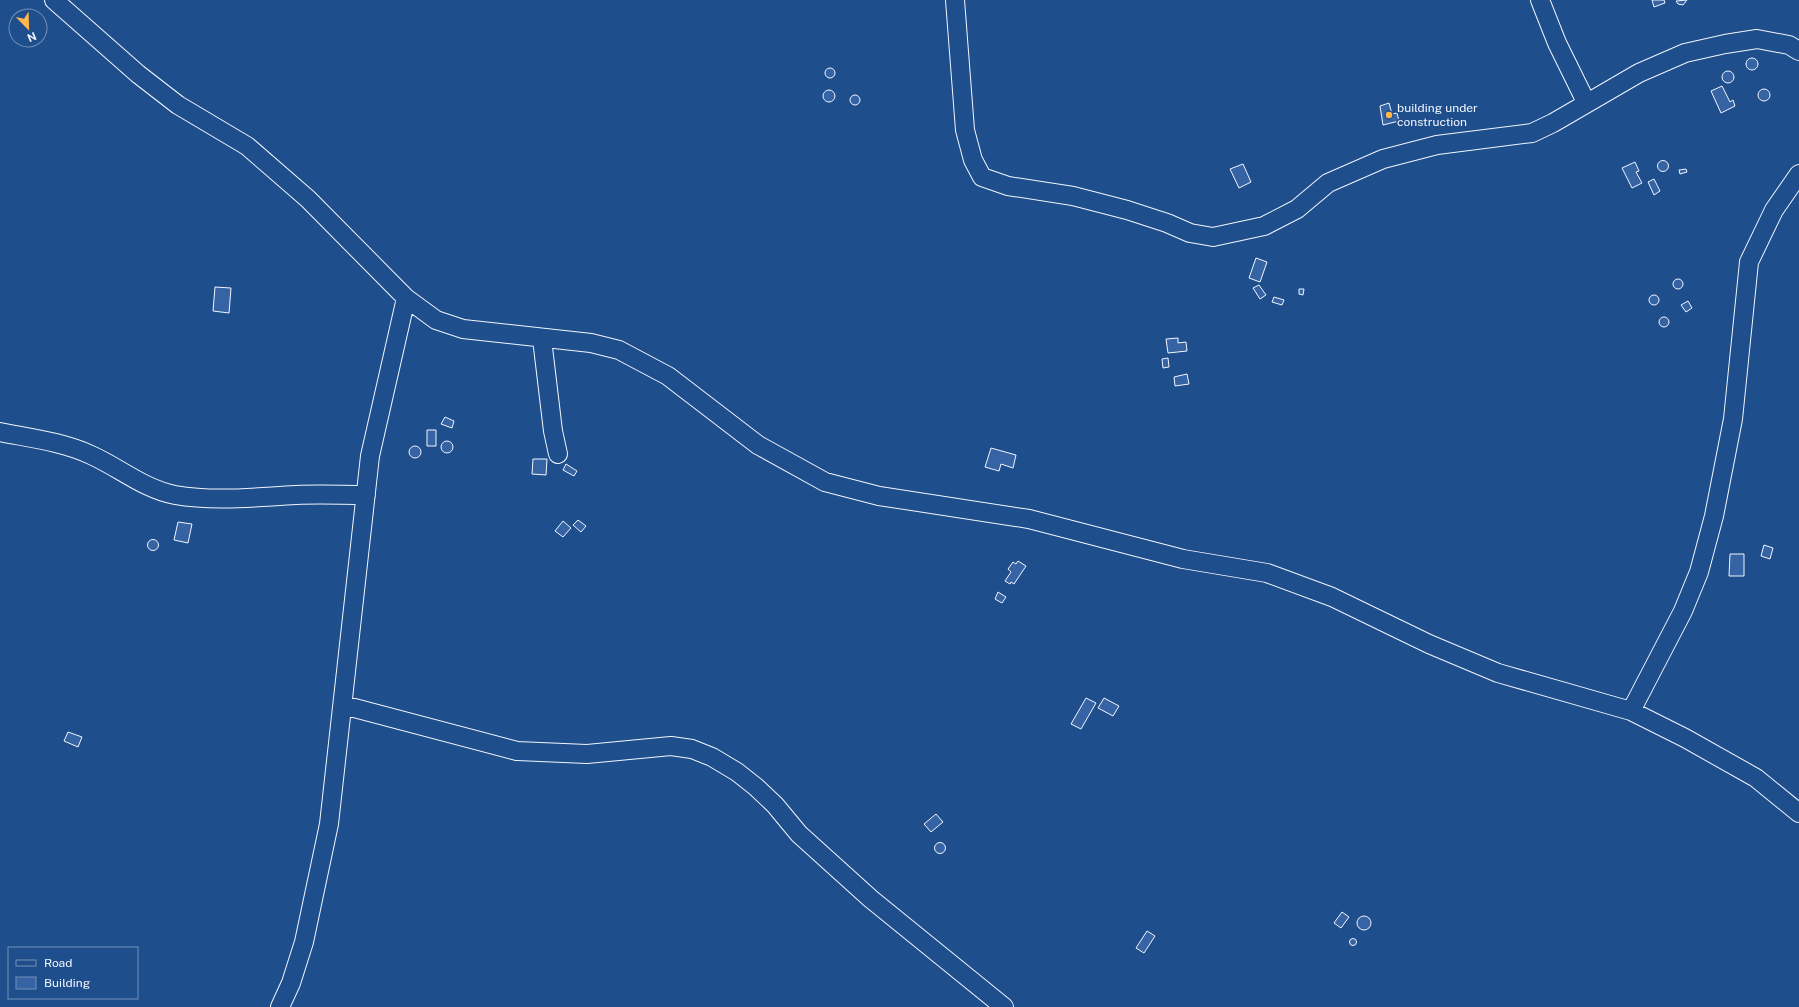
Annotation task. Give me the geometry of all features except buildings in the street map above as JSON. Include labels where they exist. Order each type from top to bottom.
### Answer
[{"type":"street","points":[[54,0],[138,74],[178,105],[247,146],[308,199],[406,298],[436,320],[463,329],[542,339],[591,343],[619,350],[668,376],[758,445],[825,482],[879,496],[1029,520],[1183,559],[1268,573],[1332,597],[1429,644],[1498,673],[1631,711],[1685,738],[1756,778],[1799,813]]},
{"type":"street","points":[[955,0],[966,130],[973,160],[982,177],[1008,186],[1073,196],[1127,210],[1198,234],[1213,237],[1264,226],[1297,209],[1328,183],[1383,159],[1437,145],[1532,133],[1639,73],[1685,53],[1757,39],[1789,45],[1799,51]]},
{"type":"street","points":[[1540,0],[1557,43],[1586,102]]},
{"type":"street","points":[[1631,711],[1683,611],[1699,572],[1714,516],[1733,419],[1749,262],[1774,210],[1799,174]]},
{"type":"street","points":[[280,1007],[291,983],[304,942],[329,824],[370,456],[406,298]]},
{"type":"street","points":[[542,339],[553,430],[558,454]]},
{"type":"street","points":[[0,432],[51,442],[90,454],[149,488],[175,494],[196,497],[236,498],[298,495],[366,495]]},
{"type":"street","points":[[342,705],[517,751],[587,754],[671,746],[692,749],[712,757],[737,772],[756,787],[775,805],[799,834],[871,899],[1004,1007]]},
{"type":"place","name":"building under construction","points":[[1389,115]]}]
